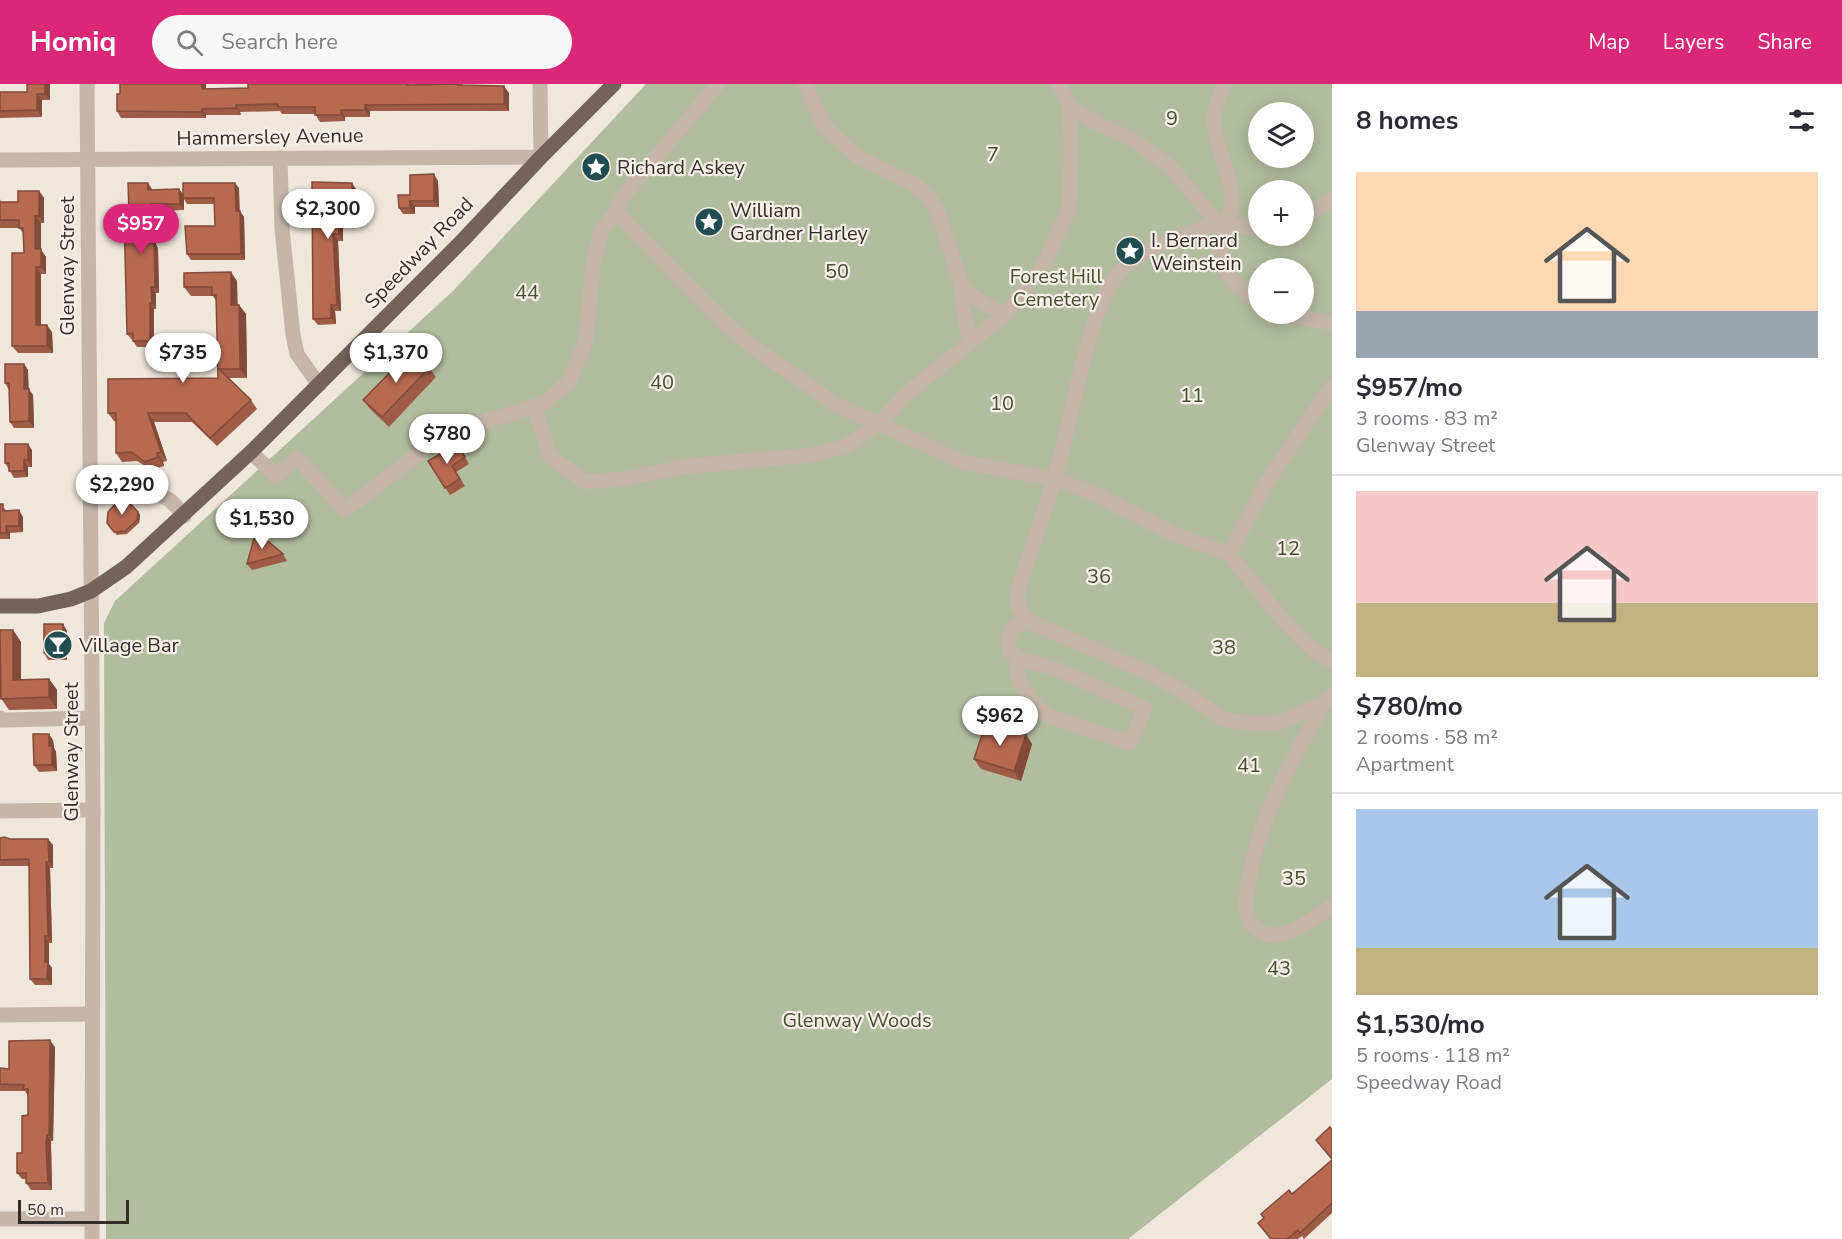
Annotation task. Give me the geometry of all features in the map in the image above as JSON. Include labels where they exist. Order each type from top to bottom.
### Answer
[{"type":"main road","name":"Speedway Road","points":[[0,606],[39,606],[71,599],[91,591],[126,567],[184,516],[319,385],[614,84]]},
{"type":"street","name":"Glenway Street","points":[[87,84],[93,810],[92,1239]]},
{"type":"street","points":[[540,84],[541,157]]},
{"type":"street","points":[[251,452],[276,476],[297,458],[345,510],[429,446],[463,426],[545,402],[569,382],[586,340],[593,264],[601,231],[616,212],[621,199],[718,84]]},
{"type":"street","points":[[805,84],[824,126],[858,157],[914,184],[929,197],[937,210],[962,286],[963,306],[970,342]]},
{"type":"street","points":[[534,406],[550,456],[585,482],[624,479],[681,467],[812,455],[846,446],[879,424],[905,395],[1007,313],[1044,264],[1069,209],[1070,107],[1059,84]]},
{"type":"street","points":[[1224,84],[1214,116],[1219,147],[1230,182],[1232,204],[1223,225],[1219,247],[1223,265],[1248,296]]},
{"type":"street","points":[[1070,107],[1098,124],[1133,140],[1170,166],[1223,225]]},
{"type":"street","name":"Hammersley Avenue","points":[[0,160],[541,157]]},
{"type":"street","points":[[280,158],[282,229],[293,335],[297,354],[319,385]]},
{"type":"street","points":[[1314,210],[1332,200]]},
{"type":"street","points":[[616,212],[726,324],[753,347],[835,404],[963,462],[1054,479],[1095,494],[1174,534],[1228,554],[1283,620],[1313,650],[1332,661]]},
{"type":"street","points":[[1248,227],[1223,225],[1190,232],[1142,255],[1124,267],[1112,281],[1100,305],[1089,342],[1054,479],[1018,590],[1018,605],[1028,621],[1149,673],[1184,692],[1223,718],[1250,724],[1278,723],[1327,700]]},
{"type":"street","points":[[962,286],[976,300],[989,308],[1007,313]]},
{"type":"street","points":[[1314,320],[1332,324]]},
{"type":"street","points":[[1228,554],[1268,480],[1332,386]]},
{"type":"street","points":[[89,491],[134,490],[156,493],[168,499],[184,516]]},
{"type":"street","points":[[1018,658],[1017,674],[1023,687],[1034,704],[1048,716],[1131,743],[1145,708],[1056,669],[1018,658],[1009,650],[1008,639],[1014,627],[1028,621]]},
{"type":"street","points":[[1327,700],[1301,744],[1273,802],[1253,860],[1245,903],[1250,923],[1262,933],[1287,935],[1332,906]]},
{"type":"street","points":[[0,718],[3,720],[92,718]]},
{"type":"street","points":[[0,811],[93,810]]},
{"type":"street","points":[[0,1015],[91,1014]]},
{"type":"street","points":[[0,1219],[92,1219]]},
{"type":"green space","points":[[646,84],[1332,84],[1332,1079],[1128,1239],[106,1239],[104,623],[115,601],[453,291]]},
{"type":"building","points":[[27,84],[45,84],[45,94],[37,94],[37,110],[0,111],[0,92],[27,92]]},
{"type":"building","points":[[120,84],[201,84],[202,89],[248,88],[248,84],[504,86],[504,104],[365,105],[365,110],[341,110],[341,115],[315,115],[315,107],[278,107],[278,104],[236,105],[236,108],[202,109],[202,112],[117,111],[117,94],[120,94]]},
{"type":"building","points":[[434,174],[434,201],[410,201],[410,208],[399,208],[398,195],[410,195],[410,175]]},
{"type":"building","points":[[312,182],[352,183],[352,207],[361,206],[361,218],[338,219],[339,234],[333,234],[337,305],[331,305],[331,318],[313,319]]},
{"type":"building","points":[[128,183],[148,183],[148,190],[179,189],[180,204],[151,204],[151,243],[154,243],[155,287],[151,287],[150,341],[133,341],[133,333],[127,334],[124,211],[129,211]]},
{"type":"building","points":[[183,183],[235,183],[236,211],[240,211],[241,254],[187,254],[185,226],[215,226],[214,198],[183,198]]},
{"type":"building","points":[[18,191],[39,191],[39,216],[35,216],[35,249],[41,249],[41,267],[36,267],[36,325],[47,325],[47,346],[12,346],[12,253],[24,253],[23,228],[19,228],[19,220],[0,220],[0,202],[18,202]]},
{"type":"building","points":[[231,272],[231,305],[239,305],[240,369],[219,369],[251,400],[210,438],[186,413],[148,413],[161,452],[157,453],[158,457],[145,462],[131,452],[116,453],[116,413],[108,413],[108,379],[218,378],[216,295],[212,295],[212,287],[184,287],[184,273]]},
{"type":"building","points":[[411,351],[429,368],[382,417],[363,400]]},
{"type":"building","points":[[5,364],[24,364],[24,389],[29,389],[29,421],[10,422],[9,383],[5,383]]},
{"type":"building","points":[[5,444],[28,444],[28,460],[24,460],[24,471],[9,471],[9,463],[5,463]]},
{"type":"building","points":[[457,444],[465,457],[452,466],[460,479],[445,488],[428,461]]},
{"type":"building","points":[[123,496],[138,512],[137,520],[125,531],[114,532],[107,523],[108,512]]},
{"type":"building","points":[[0,504],[3,504],[3,511],[19,510],[19,526],[6,526],[6,533],[0,533]]},
{"type":"building","points":[[256,531],[283,554],[247,564]]},
{"type":"building","points":[[44,624],[63,624],[62,653],[44,653]]},
{"type":"building","points":[[0,630],[13,630],[13,680],[49,679],[49,697],[1,699]]},
{"type":"building","points":[[986,723],[1026,734],[1014,771],[974,759]]},
{"type":"building","points":[[33,734],[49,734],[49,746],[52,746],[52,765],[34,765]]},
{"type":"building","points":[[0,838],[48,839],[49,862],[46,862],[48,936],[45,936],[47,979],[30,979],[29,859],[0,860]]},
{"type":"building","points":[[50,1040],[49,1135],[47,1135],[46,1145],[48,1183],[26,1183],[26,1173],[17,1173],[17,1153],[22,1153],[22,1116],[28,1115],[28,1089],[23,1089],[24,1085],[0,1084],[0,1068],[9,1069],[9,1041]]},
{"type":"building","points":[[1330,1127],[1332,1130],[1332,1159],[1316,1140]]},
{"type":"building","points":[[1332,1160],[1332,1203],[1300,1233],[1298,1230],[1287,1239],[1271,1239],[1258,1223],[1264,1218],[1261,1214],[1289,1190],[1292,1194]]},
{"type":"place","name":"Richard Askey","points":[[596,167]]},
{"type":"place","name":"William Gardner Harley","points":[[709,222]]},
{"type":"place","name":"I. Bernard Weinstein","points":[[1130,251]]},
{"type":"place","name":"Village Bar","points":[[58,645]]},
{"type":"park label","name":"9","points":[[1172,118]]},
{"type":"park label","name":"7","points":[[993,154]]},
{"type":"park label","name":"50","points":[[837,271]]},
{"type":"park label","name":"Forest Hill Cemetery","points":[[1056,288]]},
{"type":"park label","name":"44","points":[[527,292]]},
{"type":"park label","name":"40","points":[[662,382]]},
{"type":"park label","name":"11","points":[[1192,395]]},
{"type":"park label","name":"10","points":[[1002,403]]},
{"type":"park label","name":"12","points":[[1288,548]]},
{"type":"park label","name":"36","points":[[1099,576]]},
{"type":"park label","name":"38","points":[[1224,647]]},
{"type":"park label","name":"41","points":[[1249,765]]},
{"type":"park label","name":"35","points":[[1294,878]]},
{"type":"park label","name":"43","points":[[1279,968]]},
{"type":"park label","name":"Glenway Woods","points":[[857,1020]]}]
